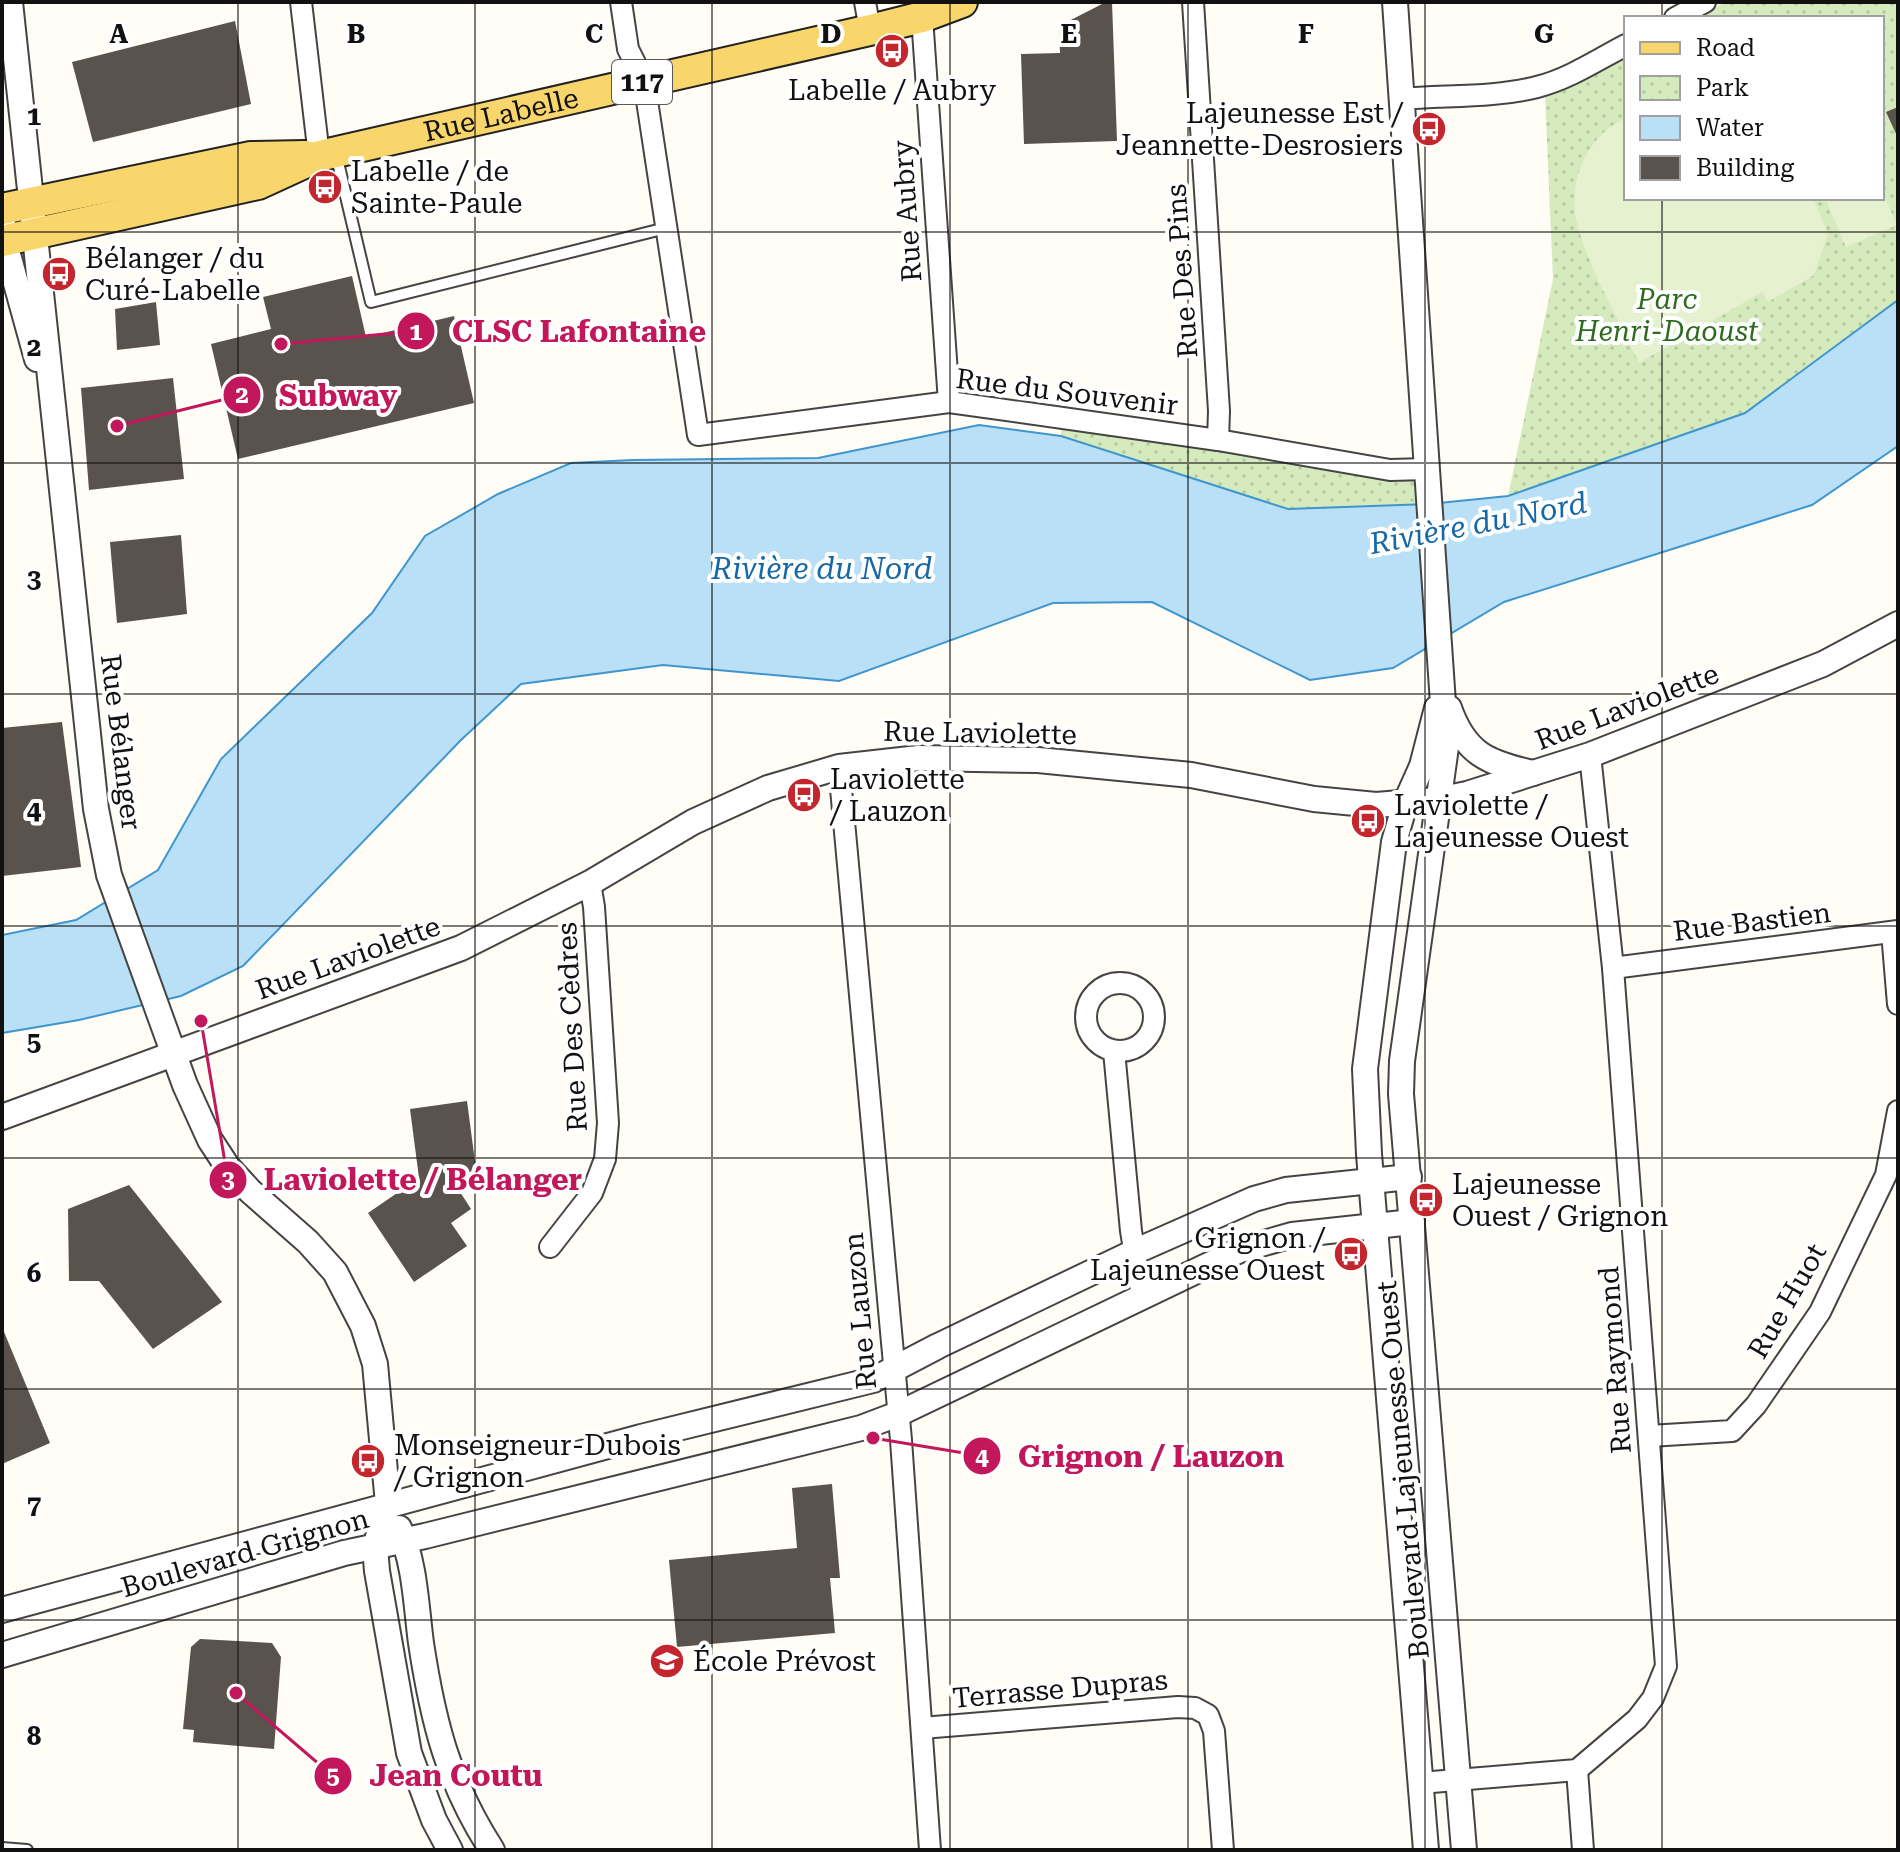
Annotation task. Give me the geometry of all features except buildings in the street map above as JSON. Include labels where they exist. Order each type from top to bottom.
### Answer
[{"type":"main road","name":"Rue Labelle","points":[[36,235],[258,184],[327,154],[644,81],[868,16],[922,17],[962,2]]},
{"type":"main road","name":"Rue Labelle","points":[[33,203],[251,157],[327,154]]},
{"type":"main road","name":"117","points":[[2,209],[33,203]]},
{"type":"main road","name":"117","points":[[3,233],[36,235]]},
{"type":"street","name":"Rue Bélanger","points":[[10,2],[96,809],[109,875],[199,1119],[227,1166],[250,1191],[308,1242],[335,1272],[351,1298],[375,1364],[388,1504]]},
{"type":"street","points":[[301,2],[327,154]]},
{"type":"street","points":[[621,2],[628,49],[644,81],[666,228]]},
{"type":"street","name":"Rue Des Pins","points":[[1193,2],[1219,411],[1218,440]]},
{"type":"street","name":"Boulevard Lajeunesse Ouest","points":[[1395,2],[1446,747],[1402,1061],[1401,1094],[1464,1850]]},
{"type":"street","points":[[1679,16],[1705,2]]},
{"type":"street","name":"Rue Aubry","points":[[922,17],[949,402]]},
{"type":"street","points":[[1401,99],[1537,87],[1572,74],[1624,46]]},
{"type":"street","name":"Rue du Souvenir","points":[[666,228],[698,435],[949,402],[1218,440],[1390,470],[1427,469]]},
{"type":"street","name":"Rue Bélanger","points":[[3,233],[56,427]]},
{"type":"street","name":"Rue Laviolette","points":[[2,1117],[461,948],[590,883],[693,822],[768,788],[839,767],[919,758],[1038,760],[1191,775],[1314,799],[1376,805],[1437,800],[1536,774],[1590,755],[1823,664],[1898,624]]},
{"type":"street","points":[[1442,678],[1458,730],[1474,750],[1505,767],[1536,774]]},
{"type":"street","name":"Boulevard Lajeunesse Ouest","points":[[1426,1850],[1374,1226],[1365,1069],[1394,842],[1405,804],[1422,766],[1442,678]]},
{"type":"street","name":"Rue Raymond","points":[[1577,1770],[1637,1719],[1653,1698],[1666,1666],[1613,968],[1590,755]]},
{"type":"street","name":"Rue Lauzon","points":[[839,767],[898,1414],[930,1850]]},
{"type":"street","name":"Rue Des Cèdres","points":[[550,1247],[592,1193],[605,1159],[608,1123],[590,883]]},
{"type":"street","points":[[1895,932],[1898,1004]]},
{"type":"street","name":"Rue Bastien","points":[[1613,968],[1895,932]]},
{"type":"street","points":[[1114,1051],[1134,1252],[1142,1296]]},
{"type":"street","name":"Rue Huot","points":[[1649,1436],[1732,1431],[1756,1405],[1820,1312],[1886,1175],[1898,1111]]},
{"type":"street","name":"Boulevard Grignon","points":[[2,1610],[388,1504],[873,1380],[1134,1252],[1254,1199],[1286,1190],[1409,1177]]},
{"type":"street","name":"Boulevard Grignon","points":[[2,1655],[344,1553],[405,1541],[861,1428],[898,1414],[1142,1296],[1266,1241],[1292,1235],[1412,1222]]},
{"type":"street","points":[[388,1504],[405,1541],[428,1692],[438,1735],[456,1786],[492,1850]]},
{"type":"street","points":[[388,1504],[375,1547],[400,1717],[429,1808],[450,1850]]},
{"type":"street","name":"Terrasse Dupras","points":[[922,1728],[1162,1708],[1195,1708],[1208,1715],[1214,1731],[1223,1850]]},
{"type":"street","points":[[1420,1783],[1577,1770],[1583,1850]]},
{"type":"lane","points":[[327,154],[371,302],[666,228]]},
{"type":"lane","points":[[2,1848],[27,1850]]},
{"type":"green space","name":"Parc Henri-Daoust","points":[[1726,2],[1898,2],[1898,300],[1745,413],[1508,496],[1553,279],[1545,95],[1624,54],[1624,200],[1884,200],[1884,16],[1698,16]]},
{"type":"green space","points":[[1624,119],[1624,200],[1814,200],[1828,233],[1814,275],[1768,302],[1762,292],[1639,363],[1590,262],[1575,211],[1577,179],[1582,164],[1590,149],[1612,126]]},
{"type":"green space","points":[[1884,196],[1897,225],[1846,247],[1826,200],[1884,200]]},
{"type":"green space","points":[[1062,418],[1427,469],[1429,504],[1288,509],[1061,436]]},
{"type":"water","name":"Rivière du Nord","points":[[1898,300],[1898,446],[1812,505],[1504,602],[1393,668],[1310,680],[1152,602],[1053,603],[839,681],[663,665],[521,684],[461,740],[243,966],[181,996],[79,1020],[2,1033],[2,935],[76,920],[158,870],[221,759],[372,613],[425,536],[498,494],[571,463],[818,458],[979,425],[1061,436],[1288,509],[1429,504],[1508,496],[1745,413]]},
{"type":"place","name":"Labelle / Aubry","points":[[892,51]]},
{"type":"place","name":"Lajeunesse Est / Jeannette-Desrosiers","points":[[1429,129]]},
{"type":"place","name":"Labelle / de Sainte-Paule","points":[[325,187]]},
{"type":"place","name":"Bélanger / du Curé-Labelle","points":[[59,274]]},
{"type":"place","name":"CLSC Lafontaine","points":[[281,344]]},
{"type":"place","name":"Subway","points":[[117,426]]},
{"type":"place","name":"Laviolette / Lauzon","points":[[804,795]]},
{"type":"place","name":"Laviolette / Lajeunesse Ouest","points":[[1368,821]]},
{"type":"place","name":"Laviolette / Bélanger","points":[[201,1021]]},
{"type":"place","name":"Lajeunesse Ouest / Grignon","points":[[1426,1200]]},
{"type":"place","name":"Grignon / Lajeunesse Ouest","points":[[1351,1254]]},
{"type":"place","name":"Grignon / Lauzon","points":[[873,1438]]},
{"type":"place","name":"Monseigneur-Dubois / Grignon","points":[[368,1461]]},
{"type":"place","name":"École Prévost","points":[[667,1661]]},
{"type":"place","name":"Jean Coutu","points":[[236,1693]]}]
